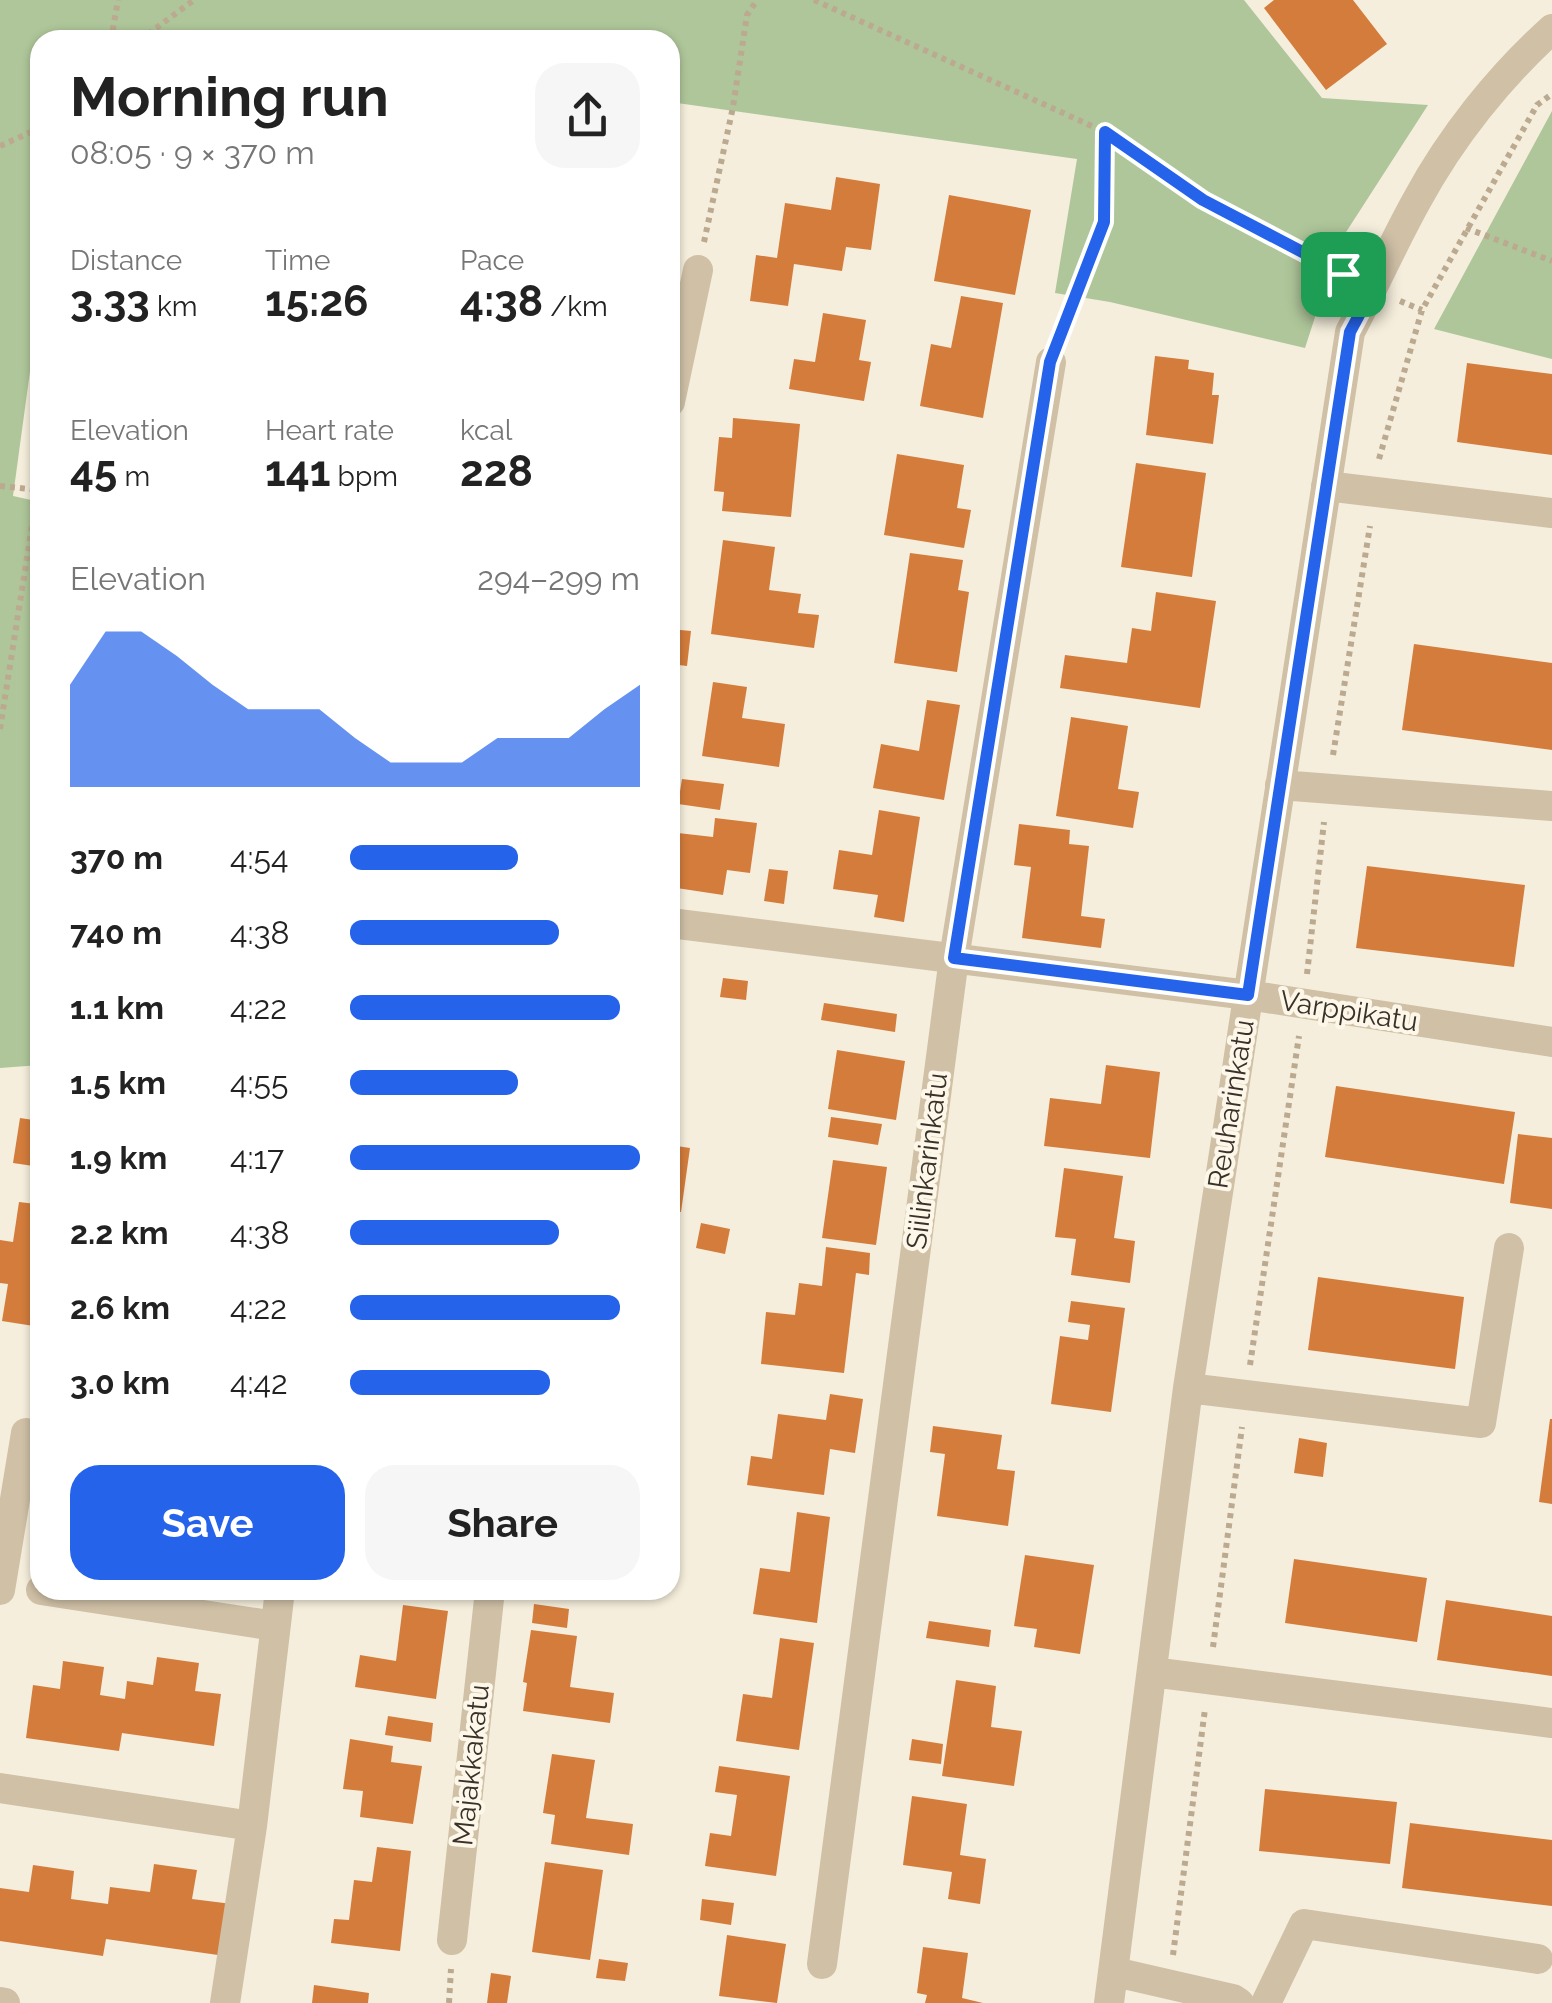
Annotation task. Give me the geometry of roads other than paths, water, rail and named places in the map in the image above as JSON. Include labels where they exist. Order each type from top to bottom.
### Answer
[{"type":"street","name":"Reuharinkatu","points":[[1109,2003],[1188,1388],[1350,332],[1418,198],[1468,120],[1552,29]]},
{"type":"street","points":[[680,355],[698,270]]},
{"type":"street","name":"Siilinkarinkatu","points":[[822,1964],[954,958],[1050,362]]},
{"type":"street","points":[[1326,486],[1552,512]]},
{"type":"street","points":[[1280,785],[1552,806]]},
{"type":"street","name":"Varppikatu","points":[[680,924],[1248,995],[1552,1042]]},
{"type":"street","points":[[1188,1388],[1482,1423],[1508,1248]]},
{"type":"street","points":[[26,1432],[0,1587],[30,1589]]},
{"type":"street","points":[[106,1600],[276,1626]]},
{"type":"street","points":[[224,2003],[252,1826],[279,1600]]},
{"type":"street","name":"Majakkakatu","points":[[452,1940],[489,1600]]},
{"type":"street","points":[[1152,1672],[1552,1723]]},
{"type":"street","points":[[0,1788],[252,1826]]},
{"type":"street","points":[[1266,2003],[1304,1924],[1538,1958]]},
{"type":"street","points":[[1115,1972],[1239,2003]]}]
